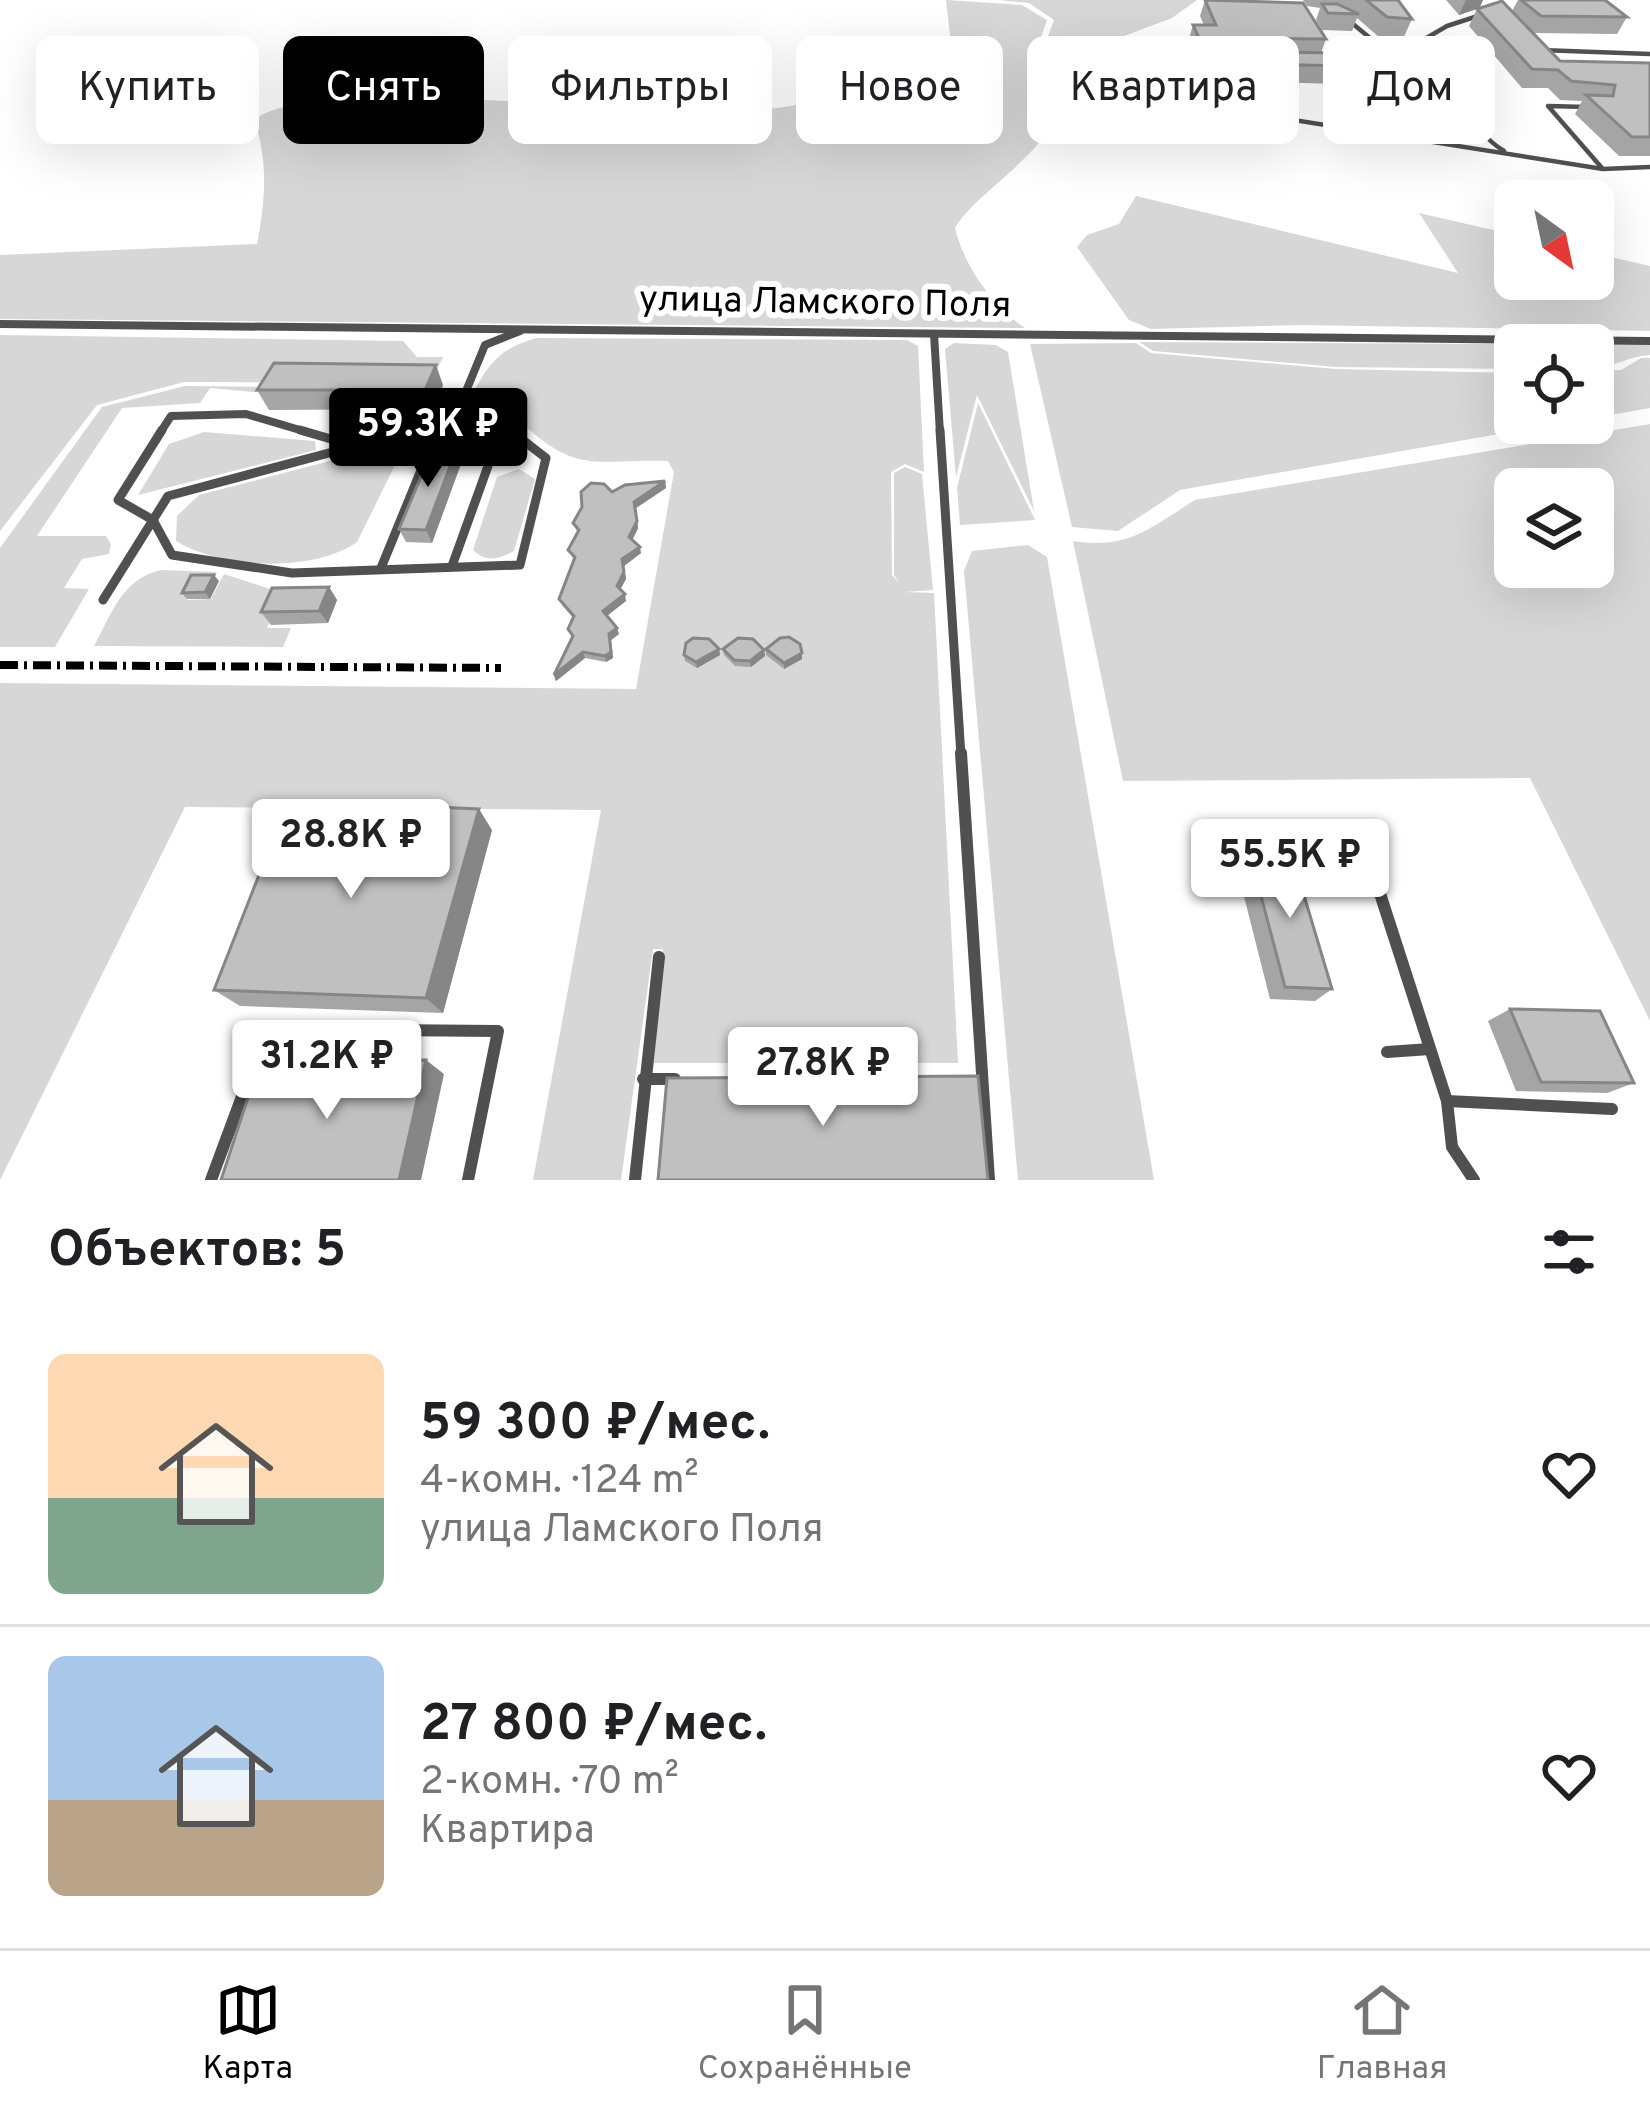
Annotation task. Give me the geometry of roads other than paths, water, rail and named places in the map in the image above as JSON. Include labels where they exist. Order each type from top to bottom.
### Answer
[{"type":"street","name":"улица Ламского Поля","points":[[0,324],[1650,340]]},
{"type":"lane","points":[[1430,36],[1496,11]]},
{"type":"lane","points":[[1332,14],[1348,19],[1368,36]]},
{"type":"lane","points":[[1525,37],[1540,50],[1650,54]]},
{"type":"lane","points":[[1599,107],[1548,106],[1603,169]]},
{"type":"lane","points":[[1299,121],[1603,169],[1650,167]]},
{"type":"lane","points":[[1493,144],[1508,154]]},
{"type":"lane","points":[[356,446],[246,414],[171,416],[118,500],[153,520],[172,555],[292,573],[520,566],[546,458],[502,424],[467,407],[464,396],[485,345],[520,331]]},
{"type":"lane","points":[[934,334],[988,1180]]},
{"type":"lane","points":[[452,566],[513,395],[464,396]]},
{"type":"lane","points":[[381,568],[435,436],[467,407]]},
{"type":"lane","points":[[103,600],[169,496],[356,446],[435,436]]},
{"type":"lane","points":[[1279,844],[1364,844],[1447,1101],[1452,1147],[1474,1180]]},
{"type":"lane","points":[[635,1180],[659,957]]},
{"type":"lane","points":[[211,1180],[266,1029],[498,1030],[468,1180]]},
{"type":"lane","points":[[1387,1052],[1430,1049]]},
{"type":"lane","points":[[958,1078],[981,1078]]},
{"type":"lane","points":[[644,1079],[688,1079]]},
{"type":"lane","points":[[1447,1101],[1612,1109]]},
{"type":"railway","points":[[0,665],[501,668]]}]
